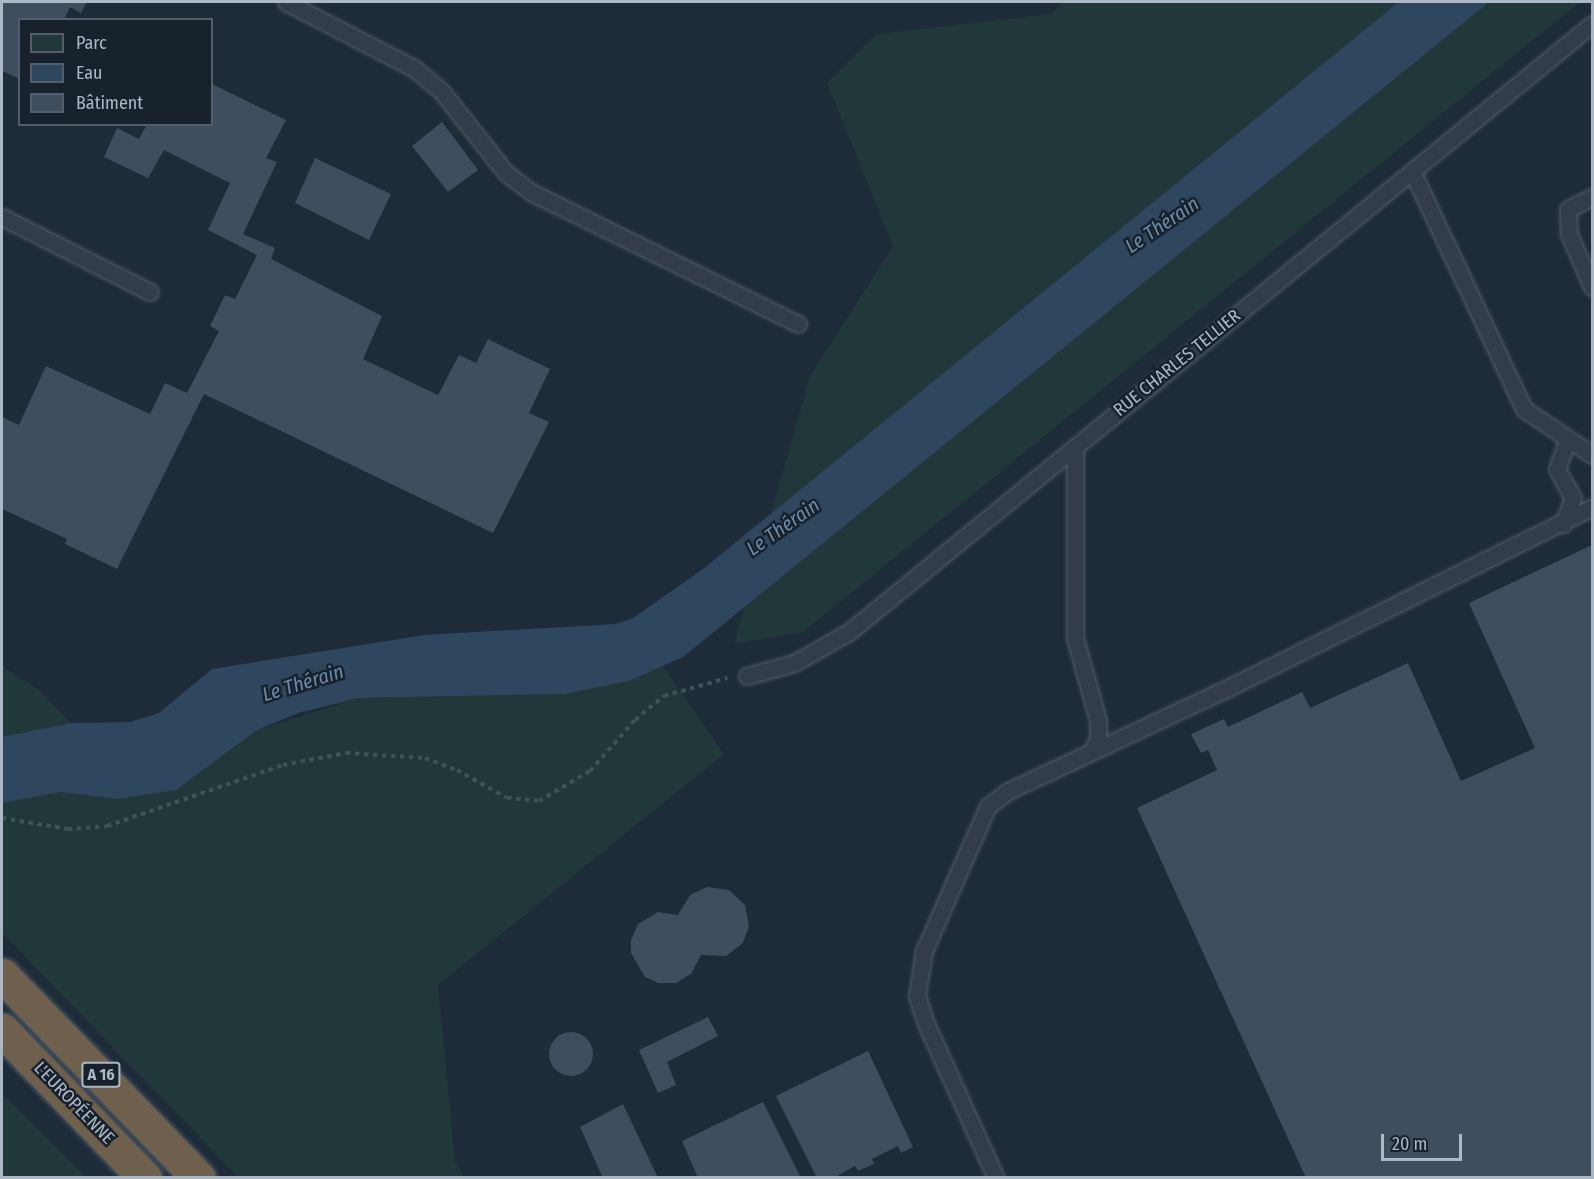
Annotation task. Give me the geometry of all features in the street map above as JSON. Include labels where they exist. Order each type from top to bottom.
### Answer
[{"type":"highway","name":"A 16","points":[[2,975],[199,1178]]},
{"type":"highway","name":"L'EUROPÉENNE","points":[[2,1030],[145,1178]]},
{"type":"lane","points":[[286,2],[416,69],[442,92],[506,173],[531,192],[798,324]]},
{"type":"lane","name":"RUE CHARLES TELLIER","points":[[747,676],[794,663],[842,637],[1593,24]]},
{"type":"lane","points":[[1412,171],[1524,409],[1593,455]]},
{"type":"lane","points":[[1593,197],[1568,209],[1569,234],[1593,287]]},
{"type":"lane","points":[[2,217],[150,292]]},
{"type":"lane","points":[[1563,524],[1574,498],[1557,469],[1568,439]]},
{"type":"lane","points":[[1075,447],[1075,638],[1098,721],[1098,739],[1091,752]]},
{"type":"lane","points":[[996,1178],[926,1024],[917,996],[919,966],[988,806],[1008,791],[1563,524],[1593,507]]},
{"type":"path","points":[[2,818],[68,829],[107,826],[283,765],[346,753],[425,758],[457,770],[507,798],[539,801],[590,771],[635,720],[664,696],[713,680],[747,676]]},
{"type":"green space","points":[[1063,2],[1580,2],[803,632],[734,644],[810,376],[893,246],[827,83],[876,34],[1052,14]]},
{"type":"green space","points":[[2,666],[38,689],[71,723],[2,738]]},
{"type":"green space","points":[[663,666],[724,754],[438,985],[455,1161],[464,1177],[238,1177],[2,933],[2,803],[61,792],[117,799],[257,730],[359,698],[565,694],[629,681]]},
{"type":"green space","points":[[2,1093],[86,1177],[2,1177]]},
{"type":"water","name":"Le Thérain","points":[[1399,2],[1489,2],[683,657],[629,681],[565,694],[359,698],[298,713],[257,730],[176,790],[117,799],[61,792],[2,803],[2,737],[71,723],[131,722],[159,713],[212,669],[424,635],[615,624],[633,618],[703,569]]},
{"type":"building","points":[[2,2],[87,2],[81,13],[70,7],[65,18],[18,18],[18,78],[2,71]]},
{"type":"building","points":[[213,84],[286,120],[266,158],[277,162],[243,234],[275,248],[271,259],[382,316],[363,359],[438,395],[459,355],[476,363],[488,339],[550,369],[529,413],[549,422],[493,533],[204,394],[117,569],[65,544],[67,539],[2,509],[2,417],[19,425],[46,366],[150,414],[165,383],[187,393],[219,331],[210,326],[225,295],[235,299],[257,255],[208,230],[230,183],[164,150],[148,178],[104,157],[117,128],[139,139],[146,126],[213,126]]},
{"type":"building","points":[[442,122],[478,170],[448,192],[412,146]]},
{"type":"building","points":[[315,158],[391,194],[369,240],[295,203]]},
{"type":"building","points":[[1592,545],[1592,1178],[1306,1178],[1137,808],[1217,770],[1208,750],[1201,753],[1191,734],[1224,719],[1228,727],[1302,692],[1310,708],[1408,663],[1461,781],[1535,748],[1469,603]]},
{"type":"building","points":[[707,887],[729,890],[745,905],[749,926],[743,943],[726,956],[701,955],[691,974],[676,983],[658,983],[645,977],[631,953],[631,940],[638,924],[658,912],[678,915],[690,895]]},
{"type":"building","points":[[708,1017],[718,1036],[667,1062],[676,1085],[658,1093],[639,1050]]},
{"type":"building","points":[[571,1032],[580,1033],[587,1038],[592,1045],[592,1063],[587,1070],[580,1075],[571,1076],[562,1075],[555,1070],[550,1063],[549,1054],[550,1045],[555,1038],[562,1033]]},
{"type":"building","points":[[868,1051],[913,1147],[901,1153],[898,1146],[872,1159],[874,1164],[858,1171],[855,1166],[834,1178],[817,1178],[776,1096]]},
{"type":"building","points":[[763,1102],[801,1178],[698,1178],[682,1141]]},
{"type":"building","points":[[623,1104],[658,1178],[603,1178],[580,1127]]}]
